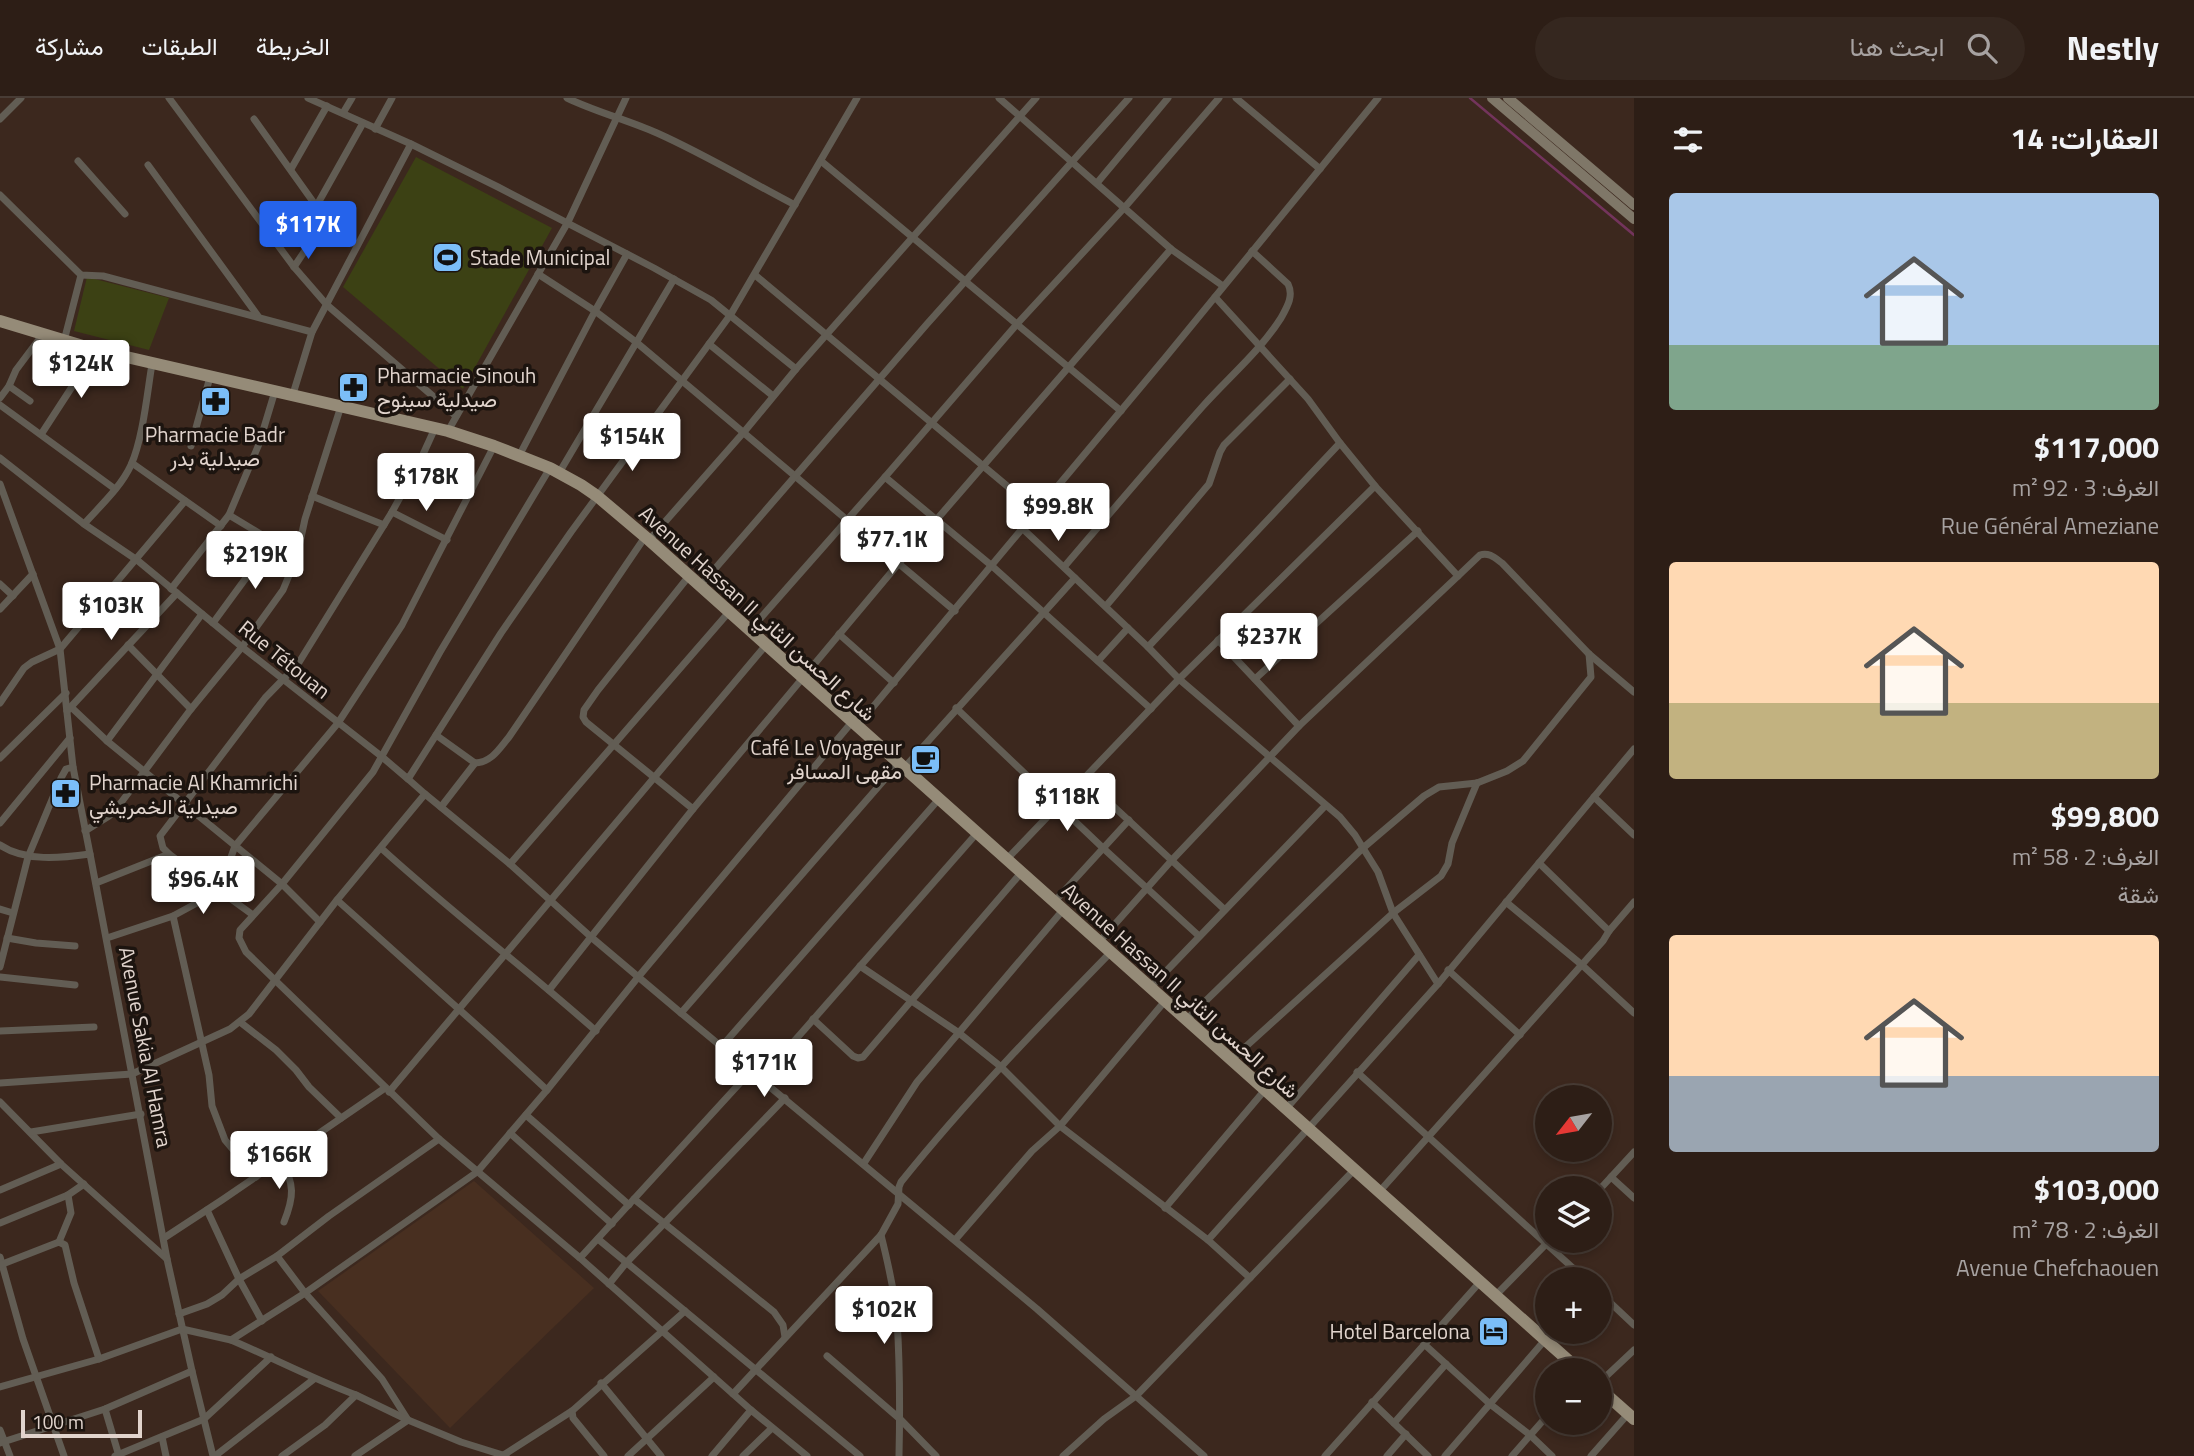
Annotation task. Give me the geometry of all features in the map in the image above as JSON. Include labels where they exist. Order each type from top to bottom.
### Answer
[{"type":"main road","name":"Avenue Hassan II شارع الحسن الثاني","points":[[0,321],[152,364],[441,429],[494,446],[554,471],[597,496],[1535,1331]]},
{"type":"main road","name":"Avenue Hassan II شارع الحسن الثاني","points":[[1550,1344],[1565,1358]]},
{"type":"main road","points":[[1612,1400],[1631,1417]]},
{"type":"street","points":[[0,119],[21,98]]},
{"type":"street","points":[[169,98],[295,267],[327,305],[456,416]]},
{"type":"street","points":[[308,98],[411,144],[568,222],[674,279],[731,314],[796,369]]},
{"type":"street","points":[[343,113],[352,98]]},
{"type":"street","points":[[375,129],[392,98]]},
{"type":"street","points":[[567,98],[687,146],[795,205]]},
{"type":"street","points":[[253,915],[169,854],[163,848],[160,836],[265,698],[298,664],[441,429],[456,416],[568,222],[626,98]]},
{"type":"street","points":[[408,779],[501,633],[571,532],[731,314],[857,98]]},
{"type":"street","points":[[999,98],[1171,249],[1223,286]]},
{"type":"street","points":[[436,735],[475,763],[485,763],[492,758],[647,538],[744,432],[796,369],[1036,98]]},
{"type":"street","points":[[700,586],[965,280],[1129,98]]},
{"type":"street","points":[[1097,183],[1168,98]]},
{"type":"street","points":[[750,631],[1017,324],[1125,207],[1219,98]]},
{"type":"street","points":[[1236,98],[1320,169]]},
{"type":"street","points":[[231,1340],[305,1293],[477,1172],[639,976],[854,724],[955,611],[1378,98]]},
{"type":"street","points":[[1492,98],[1634,219]]},
{"type":"street","points":[[1508,98],[1634,205]]},
{"type":"street","points":[[291,169],[327,106]]},
{"type":"street","points":[[254,119],[323,213],[324,221],[295,267]]},
{"type":"street","points":[[317,205],[363,123]]},
{"type":"street","points":[[293,394],[312,332],[411,144]]},
{"type":"street","points":[[78,161],[125,214]]},
{"type":"street","points":[[821,161],[1121,411]]},
{"type":"street","points":[[148,165],[258,317]]},
{"type":"street","points":[[0,194],[81,275],[103,276],[312,332]]},
{"type":"street","points":[[549,990],[693,809],[898,563],[1171,249]]},
{"type":"street","points":[[1064,567],[1282,317],[1292,294],[1288,284],[1252,251]]},
{"type":"street","points":[[519,456],[594,311],[627,254]]},
{"type":"street","points":[[538,274],[636,342],[955,611]]},
{"type":"street","points":[[64,341],[81,275]]},
{"type":"street","points":[[755,275],[1037,511]]},
{"type":"street","points":[[674,279],[554,471],[373,772],[282,884],[240,930],[239,938],[246,952],[439,1139],[580,1258],[801,1454]]},
{"type":"street","points":[[1214,297],[1308,399],[1375,486],[1458,576]]},
{"type":"street","points":[[0,398],[16,370],[43,334]]},
{"type":"street","points":[[709,344],[773,396]]},
{"type":"street","points":[[42,433],[96,350]]},
{"type":"street","points":[[0,458],[84,524],[115,489],[132,463],[152,364]]},
{"type":"street","points":[[191,446],[210,377]]},
{"type":"street","points":[[1106,606],[1209,484],[1224,445],[1290,380]]},
{"type":"street","points":[[9,386],[30,401]]},
{"type":"street","points":[[276,390],[259,444],[229,515],[174,591],[69,709],[282,884],[320,922]]},
{"type":"street","points":[[0,405],[42,433],[115,489]]},
{"type":"street","points":[[86,831],[109,816],[242,647],[283,590],[297,556],[312,496],[341,405]]},
{"type":"street","points":[[1148,647],[1340,443]]},
{"type":"street","points":[[107,938],[173,916],[219,891],[235,846],[338,723],[402,625],[494,446]]},
{"type":"street","points":[[132,463],[221,526]]},
{"type":"street","points":[[416,469],[470,495]]},
{"type":"street","points":[[885,477],[992,566],[1151,709]]},
{"type":"street","name":"Avenue Sakia Al Hamra","points":[[0,484],[60,649],[74,767],[167,1259],[214,1456]]},
{"type":"street","points":[[1007,859],[1179,679],[1375,486]]},
{"type":"street","points":[[312,496],[384,525]]},
{"type":"street","points":[[0,703],[24,668],[60,649],[185,501]]},
{"type":"street","points":[[392,512],[447,540]]},
{"type":"street","points":[[229,515],[297,556]]},
{"type":"street","name":"Rue Tétouan","points":[[84,524],[137,560],[381,756],[681,1013],[955,1240],[1204,1456]]},
{"type":"street","points":[[1023,529],[1179,679],[1348,826],[1378,872],[1394,913],[1437,984]]},
{"type":"street","points":[[1255,679],[1418,531]]},
{"type":"street","points":[[213,623],[273,541]]},
{"type":"street","points":[[1099,942],[1172,860],[1300,726],[1480,555],[1493,556],[1502,563],[1589,654],[1634,692]]},
{"type":"street","points":[[0,609],[33,574]]},
{"type":"street","points":[[689,576],[584,710],[583,717],[693,809]]},
{"type":"street","points":[[681,1013],[901,766],[1075,578]]},
{"type":"street","points":[[0,584],[13,596]]},
{"type":"street","points":[[510,864],[729,612]]},
{"type":"street","points":[[107,741],[202,614]]},
{"type":"street","points":[[1098,661],[1128,628]]},
{"type":"street","points":[[839,634],[894,682]]},
{"type":"street","points":[[1218,640],[1300,726]]},
{"type":"street","points":[[128,645],[191,709]]},
{"type":"street","points":[[164,1238],[386,1090],[505,954],[766,645]]},
{"type":"street","points":[[1186,1020],[1363,848],[1431,792],[1439,787],[1477,783],[1507,771],[1523,761],[1591,677],[1589,654]]},
{"type":"street","points":[[0,758],[66,693]]},
{"type":"street","points":[[956,708],[1199,936]]},
{"type":"street","points":[[0,823],[70,738]]},
{"type":"street","points":[[1208,1240],[1437,984],[1634,750]]},
{"type":"street","points":[[441,807],[475,763]]},
{"type":"street","points":[[0,967],[4,941],[28,857],[61,778],[66,769],[74,767]]},
{"type":"street","points":[[1083,778],[1224,909]]},
{"type":"street","points":[[1231,1060],[1394,913],[1440,876],[1477,783]]},
{"type":"street","points":[[0,1083],[132,1074],[218,1036],[240,1022],[425,794]]},
{"type":"street","points":[[1594,797],[1634,835]]},
{"type":"street","points":[[722,1046],[939,799]]},
{"type":"street","points":[[1150,988],[1325,806]]},
{"type":"street","points":[[864,1163],[917,1082],[1103,848],[1129,820]]},
{"type":"street","points":[[761,1079],[977,833]]},
{"type":"street","points":[[0,845],[28,857],[90,855]]},
{"type":"street","points":[[381,848],[432,895],[596,1031]]},
{"type":"street","points":[[96,883],[169,854]]},
{"type":"street","points":[[1538,863],[1609,931]]},
{"type":"street","points":[[813,1019],[853,1056],[858,1058],[868,1052],[1021,873]]},
{"type":"street","points":[[337,900],[547,1090]]},
{"type":"street","points":[[1506,902],[1634,1013]]},
{"type":"street","points":[[1379,1192],[1603,941],[1634,902]]},
{"type":"street","points":[[0,909],[13,913]]},
{"type":"street","points":[[173,916],[209,1074],[212,1106],[225,1140],[256,1177]]},
{"type":"street","points":[[4,941],[75,946]]},
{"type":"street","points":[[733,1394],[881,1235],[898,1204],[901,1182],[946,1126],[1110,953]]},
{"type":"street","points":[[1286,1109],[1419,955]]},
{"type":"street","points":[[860,966],[912,1000],[1000,1066],[1060,1126],[1208,1240],[1250,1278]]},
{"type":"street","points":[[1448,970],[1520,1035]]},
{"type":"street","points":[[0,977],[75,985]]},
{"type":"street","points":[[955,1240],[1032,1151],[1060,1126],[1165,1001]]},
{"type":"street","points":[[240,1022],[276,1050],[341,1118]]},
{"type":"street","points":[[0,1031],[94,1027]]},
{"type":"street","points":[[580,1258],[751,1071]]},
{"type":"street","points":[[1357,1072],[1427,1138],[1535,1231]]},
{"type":"street","points":[[1165,1208],[1264,1091]]},
{"type":"street","points":[[609,1284],[785,1098]]},
{"type":"street","points":[[0,1102],[61,1164],[167,1259]]},
{"type":"street","points":[[31,1132],[141,1114]]},
{"type":"street","points":[[526,1115],[631,1202],[664,1224],[774,1312],[781,1320],[785,1337]]},
{"type":"street","points":[[510,1133],[612,1224]]},
{"type":"street","points":[[179,1314],[207,1304],[222,1295],[239,1279],[277,1256],[439,1139]]},
{"type":"street","points":[[1612,1176],[1634,1152]]},
{"type":"street","points":[[282,1160],[293,1191],[292,1203],[284,1222]]},
{"type":"street","points":[[0,1190],[61,1164]]},
{"type":"street","points":[[1063,1456],[1104,1419],[1136,1396],[1354,1170]]},
{"type":"street","points":[[1612,1178],[1634,1198]]},
{"type":"street","points":[[0,1223],[68,1195],[84,1184]]},
{"type":"street","points":[[60,1242],[71,1213],[68,1195]]},
{"type":"street","points":[[207,1210],[262,1321]]},
{"type":"street","points":[[881,1235],[897,1319],[899,1456]]},
{"type":"street","points":[[598,1239],[860,1456]]},
{"type":"street","points":[[60,1242],[1,1262],[23,1339],[64,1456]]},
{"type":"street","points":[[60,1242],[65,1245],[74,1283],[99,1359]]},
{"type":"street","points":[[1495,1296],[1537,1253]]},
{"type":"street","points":[[1559,1253],[1573,1267]]},
{"type":"street","points":[[277,1256],[305,1293],[382,1379],[408,1420]]},
{"type":"street","points":[[1325,1456],[1480,1282]]},
{"type":"street","points":[[1612,1304],[1634,1325]]},
{"type":"street","points":[[0,1387],[99,1359],[182,1329],[231,1340],[408,1420],[504,1456],[572,1411],[685,1311]]},
{"type":"street","points":[[1423,1344],[1552,1456]]},
{"type":"street","points":[[1445,1456],[1542,1344]]},
{"type":"street","points":[[1612,1371],[1634,1350]]},
{"type":"street","points":[[827,1356],[900,1419],[936,1456]]},
{"type":"street","points":[[105,1409],[118,1456],[204,1419],[271,1357]]},
{"type":"street","points":[[1394,1423],[1446,1364]]},
{"type":"street","points":[[2,1442],[105,1409],[192,1371]]},
{"type":"street","points":[[628,1456],[714,1377]]},
{"type":"street","points":[[214,1456],[314,1379]]},
{"type":"street","points":[[601,1383],[661,1456]]},
{"type":"street","points":[[282,1456],[325,1425],[356,1395]]},
{"type":"street","points":[[1372,1402],[1428,1456]]},
{"type":"street","points":[[712,1456],[751,1410]]},
{"type":"street","points":[[572,1411],[573,1418],[604,1456]]},
{"type":"street","points":[[1591,1456],[1631,1417]]},
{"type":"street","points":[[355,1456],[408,1420]]},
{"type":"street","points":[[743,1456],[772,1428]]},
{"type":"street","points":[[1512,1456],[1535,1429]]},
{"type":"street","points":[[0,1430],[2,1442],[10,1456]]},
{"type":"street","points":[[1387,1456],[1406,1434]]},
{"type":"street","points":[[162,1437],[166,1456]]},
{"type":"shaded area","points":[[474,1181],[594,1288],[450,1428],[318,1291]]},
{"type":"green space","name":"Stade Municipal","points":[[416,157],[552,228],[463,389],[343,287]]},
{"type":"green space","points":[[87,277],[169,298],[149,350],[74,331]]},
{"type":"waterway","points":[[1470,98],[1634,235]]},
{"type":"place","name":"Stade Municipal","points":[[447,257]]},
{"type":"place","name":"Pharmacie Sinouh صيدلية سينوح","points":[[354,387]]},
{"type":"place","name":"Pharmacie Badr صيدلية بدر","points":[[215,402]]},
{"type":"place","name":"Café Le Voyageur مقهى المسافر","points":[[925,759]]},
{"type":"place","name":"Pharmacie Al Khamrichi صيدلية الخمريشي","points":[[66,794]]},
{"type":"place","name":"Hotel Barcelona","points":[[1493,1331]]}]
